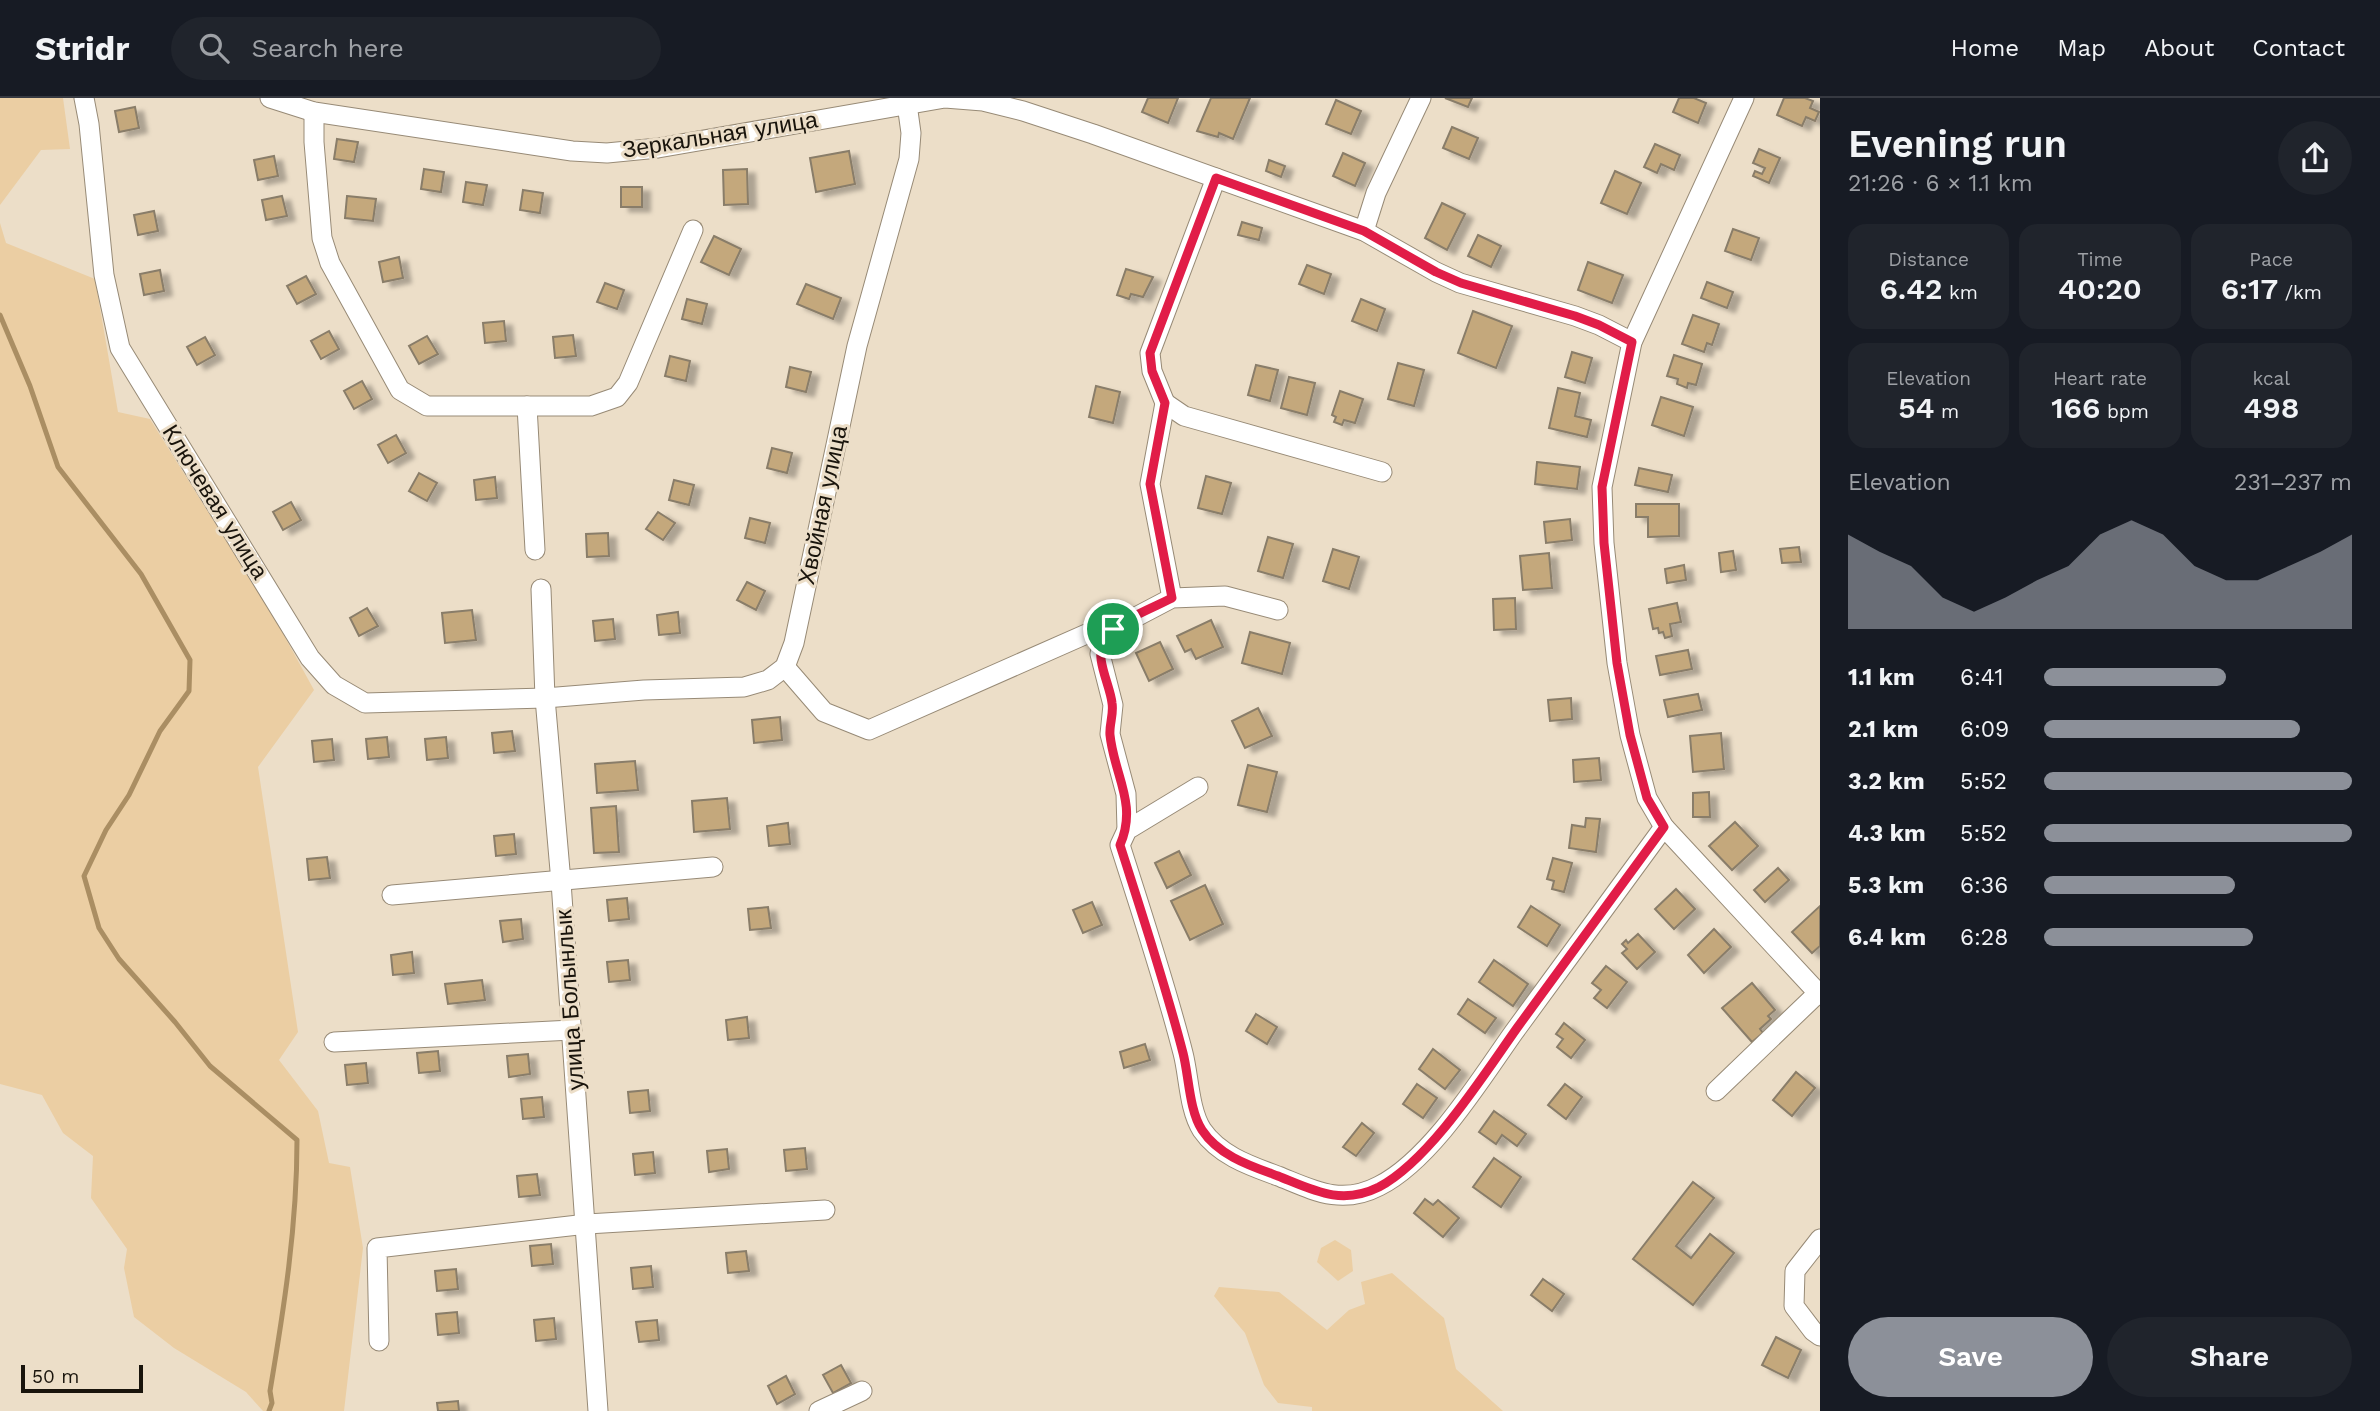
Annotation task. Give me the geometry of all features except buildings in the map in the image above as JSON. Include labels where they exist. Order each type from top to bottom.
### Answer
[{"type":"street","name":"Ключевая улица","points":[[84,98],[104,275],[120,348],[310,658],[334,685],[365,703],[545,698]]},
{"type":"street","name":"Зеркальная улица","points":[[271,98],[314,111],[572,151],[607,153],[658,148],[945,98],[983,101],[1034,115],[1364,231],[1436,272],[1461,283],[1587,320],[1632,342]]},
{"type":"street","points":[[1364,231],[1376,193],[1421,98]]},
{"type":"street","points":[[1716,1091],[1819,994],[1664,827],[1647,798],[1630,735],[1617,663],[1604,543],[1602,487],[1632,342],[1744,98]]},
{"type":"street","name":"Хвойная улица","points":[[785,667],[794,643],[857,345],[909,159],[911,133],[907,104]]},
{"type":"street","points":[[314,111],[322,238],[330,263],[400,390],[427,405],[591,406],[617,397],[628,383],[693,230]]},
{"type":"street","points":[[1172,598],[1150,484],[1165,403],[1152,371],[1150,353],[1216,178]]},
{"type":"street","points":[[1165,403],[1184,416],[1382,472]]},
{"type":"street","points":[[527,406],[535,551]]},
{"type":"street","name":"улица Болынлык","points":[[541,589],[545,698],[587,1224],[598,1411]]},
{"type":"street","points":[[1278,610],[1225,596],[1172,598],[1113,629],[1103,641],[1100,653],[1113,705],[1110,734],[1126,794],[1127,830],[1120,845],[1165,989],[1184,1056],[1190,1095],[1201,1129],[1216,1145],[1238,1161],[1326,1195],[1349,1196],[1379,1186],[1418,1158],[1461,1106],[1664,827]]},
{"type":"street","points":[[545,698],[644,690],[744,687],[768,680],[785,667],[824,712],[869,730],[1100,628],[1113,629]]},
{"type":"street","points":[[1127,830],[1198,787]]},
{"type":"street","points":[[392,895],[713,867]]},
{"type":"street","points":[[334,1042],[572,1030]]},
{"type":"street","points":[[379,1341],[377,1248],[587,1224],[825,1210]]},
{"type":"street","points":[[1820,1239],[1795,1271],[1794,1306],[1820,1336]]},
{"type":"street","points":[[819,1411],[862,1391]]},
{"type":"shaded area","points":[[0,98],[63,98],[70,149],[41,150],[0,205]]},
{"type":"shaded area","points":[[0,223],[6,243],[95,279],[118,412],[150,419],[275,619],[314,690],[258,767],[298,1032],[279,1060],[318,1111],[329,1163],[350,1167],[363,1248],[344,1411],[263,1411],[246,1392],[174,1348],[134,1317],[124,1268],[127,1249],[91,1198],[93,1156],[63,1133],[42,1095],[0,1084]]},
{"type":"shaded area","points":[[1335,1240],[1351,1250],[1353,1271],[1338,1281],[1317,1262],[1321,1248]]},
{"type":"shaded area","points":[[1392,1273],[1444,1318],[1456,1369],[1503,1411],[1312,1411],[1312,1407],[1278,1403],[1264,1385],[1245,1333],[1214,1296],[1219,1287],[1279,1292],[1327,1330],[1349,1310],[1365,1304],[1361,1282]]},
{"type":"waterway","points":[[0,315],[30,386],[58,467],[141,574],[190,660],[189,691],[160,731],[129,795],[106,830],[84,876],[99,928],[119,959],[210,1066],[297,1140],[292,1235],[269,1411]]},
{"type":"route","points":[[1216,178],[1364,231],[1436,272],[1461,283],[1575,316],[1632,342],[1602,487],[1604,543],[1617,663],[1630,735],[1647,798],[1664,827],[1461,1106],[1418,1158],[1379,1186],[1349,1196],[1326,1195],[1238,1161],[1216,1145],[1201,1129],[1190,1095],[1184,1056],[1165,989],[1120,845],[1127,830],[1126,794],[1110,734],[1113,705],[1100,653],[1103,641],[1113,629],[1172,598],[1150,484],[1165,403],[1152,371],[1150,353],[1216,178]]}]
